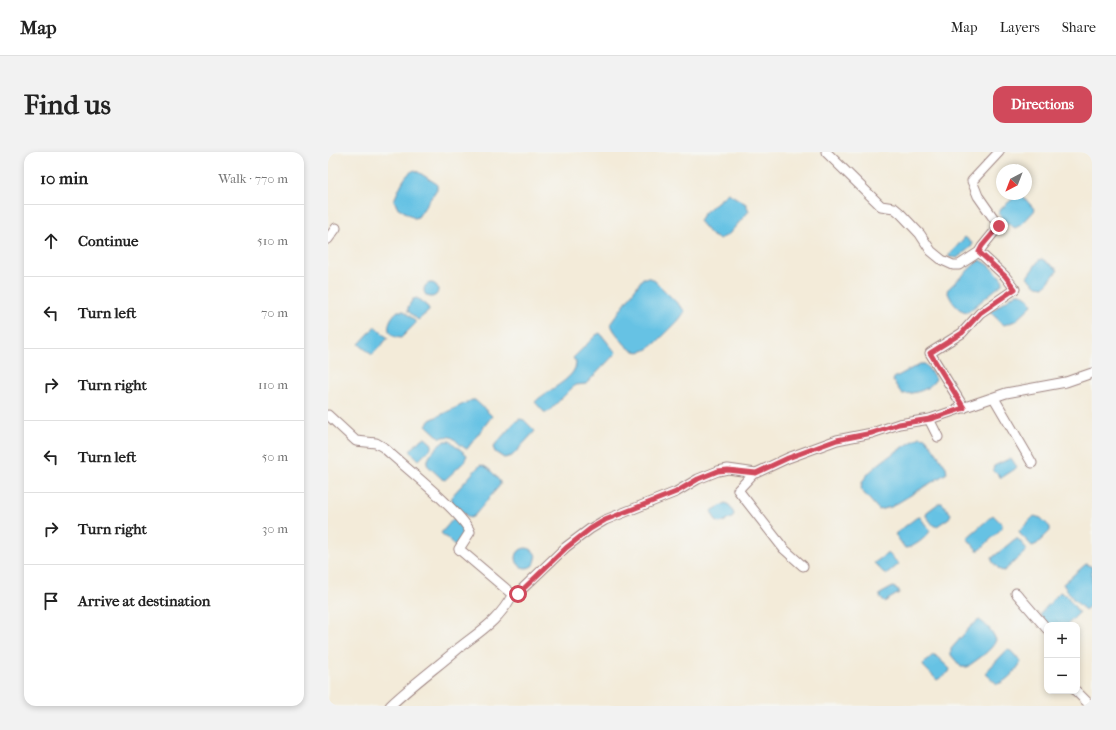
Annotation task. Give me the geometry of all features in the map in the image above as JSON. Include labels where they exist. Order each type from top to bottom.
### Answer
[{"type":"street","points":[[826,152],[881,206],[894,208],[900,213],[920,234],[932,251],[942,260],[959,266],[979,252],[982,246],[999,226],[978,196],[972,181],[998,152]]},
{"type":"street","points":[[328,239],[336,228]]},
{"type":"street","points":[[964,408],[930,353],[962,333],[980,313],[1015,289],[1005,276],[979,252]]},
{"type":"street","points":[[328,415],[356,441],[376,443],[383,447],[452,509],[468,525],[470,532],[459,549],[513,594],[518,594],[566,548],[605,520],[676,492],[698,479],[718,471],[728,470],[753,474],[771,468],[788,458],[810,449],[837,440],[872,433],[899,424],[929,419],[1019,390],[1066,382],[1092,372]]},
{"type":"street","points":[[994,398],[1032,463]]},
{"type":"street","points":[[929,419],[938,437]]},
{"type":"street","points":[[753,474],[738,490],[784,549],[803,566]]},
{"type":"street","points":[[1016,593],[1044,625]]},
{"type":"street","points":[[390,706],[462,646],[487,628],[502,612],[513,594]]},
{"type":"street","points":[[1079,694],[1091,706]]},
{"type":"water","points":[[415,170],[437,184],[437,189],[418,217],[414,218],[397,207],[394,200],[405,178]]},
{"type":"water","points":[[728,193],[746,204],[749,211],[728,235],[719,239],[711,235],[699,221],[703,214]]},
{"type":"water","points":[[1011,200],[1026,200],[1035,210],[1021,225],[1015,228],[1004,221],[999,213],[1001,209]]},
{"type":"water","points":[[965,237],[972,243],[972,246],[957,258],[949,257],[949,255]]},
{"type":"water","points":[[1042,259],[1058,270],[1044,287],[1037,286],[1027,277],[1039,260]]},
{"type":"water","points":[[979,260],[992,268],[1003,281],[1002,284],[968,312],[964,311],[955,305],[947,290]]},
{"type":"water","points":[[643,278],[651,278],[685,311],[676,323],[655,344],[644,351],[639,352],[634,351],[622,341],[615,332],[611,323]]},
{"type":"water","points":[[428,283],[434,283],[438,287],[438,293],[434,297],[428,297],[424,293],[424,287]]},
{"type":"water","points":[[1017,293],[1021,293],[1029,299],[1032,305],[1015,321],[1004,325],[990,312]]},
{"type":"water","points":[[417,298],[428,307],[429,311],[418,320],[408,311],[408,307],[413,299]]},
{"type":"water","points":[[398,311],[404,311],[415,321],[415,324],[401,338],[395,337],[389,331],[389,323],[391,318]]},
{"type":"water","points":[[375,327],[388,338],[372,355],[359,344]]},
{"type":"water","points":[[600,333],[616,353],[586,384],[575,385],[548,412],[544,412],[535,402],[571,374],[575,368],[576,362],[573,358],[596,335]]},
{"type":"water","points":[[920,364],[925,364],[936,379],[933,383],[921,391],[902,394],[893,381],[894,378]]},
{"type":"water","points":[[472,400],[475,400],[492,416],[467,449],[455,439],[449,437],[440,438],[426,425],[430,420]]},
{"type":"water","points":[[520,419],[524,420],[535,431],[512,456],[504,458],[495,452],[493,447],[515,422]]},
{"type":"water","points":[[920,437],[926,438],[946,467],[947,473],[891,507],[879,510],[862,491],[862,484],[873,469],[894,453]]},
{"type":"water","points":[[425,438],[432,444],[431,448],[419,460],[410,451],[421,439]]},
{"type":"water","points":[[445,441],[450,441],[467,455],[464,462],[445,480],[427,465],[427,462],[433,451]]},
{"type":"water","points":[[1011,458],[1017,467],[1001,478],[993,470],[994,466]]},
{"type":"water","points":[[480,465],[491,471],[500,482],[500,485],[474,516],[470,518],[452,504],[452,496]]},
{"type":"water","points":[[726,503],[730,506],[734,514],[732,518],[720,523],[716,521],[711,511]]},
{"type":"water","points":[[939,503],[942,503],[951,514],[949,518],[937,526],[934,526],[926,516],[927,512]]},
{"type":"water","points":[[993,515],[1002,524],[1002,528],[980,550],[977,550],[967,538]]},
{"type":"water","points":[[1034,516],[1041,518],[1050,527],[1050,531],[1037,544],[1032,546],[1019,531]]},
{"type":"water","points":[[920,517],[930,531],[926,537],[919,542],[905,548],[895,534],[916,518]]},
{"type":"water","points":[[454,518],[458,519],[466,531],[456,546],[441,533]]},
{"type":"water","points":[[1015,539],[1018,539],[1026,548],[1026,551],[1004,571],[1000,570],[992,561],[992,558]]},
{"type":"water","points":[[526,548],[533,551],[536,558],[533,565],[526,568],[519,565],[516,558],[519,551]]},
{"type":"water","points":[[888,553],[899,564],[886,575],[874,563]]},
{"type":"water","points":[[1086,564],[1092,567],[1092,604],[1085,610],[1073,599],[1063,584]]},
{"type":"water","points":[[893,587],[899,590],[899,593],[884,602],[880,597],[880,594]]},
{"type":"water","points":[[1060,592],[1067,596],[1079,613],[1070,622],[1046,622],[1041,616],[1041,613]]},
{"type":"water","points":[[979,620],[989,628],[996,640],[991,648],[983,655],[967,667],[961,667],[951,655],[951,649],[970,627]]},
{"type":"water","points":[[1007,650],[1011,651],[1021,662],[1010,676],[997,684],[985,673]]},
{"type":"water","points":[[935,655],[950,669],[949,672],[937,680],[924,667],[923,664]]},
{"type":"route","points":[[518,594],[528,582],[590,529],[605,520],[676,492],[698,479],[718,471],[728,470],[749,474],[756,473],[771,468],[788,458],[810,449],[837,440],[872,433],[899,424],[930,419],[964,408],[930,353],[950,342],[962,333],[980,313],[1015,289],[1005,276],[979,252],[982,246],[999,226]]}]
